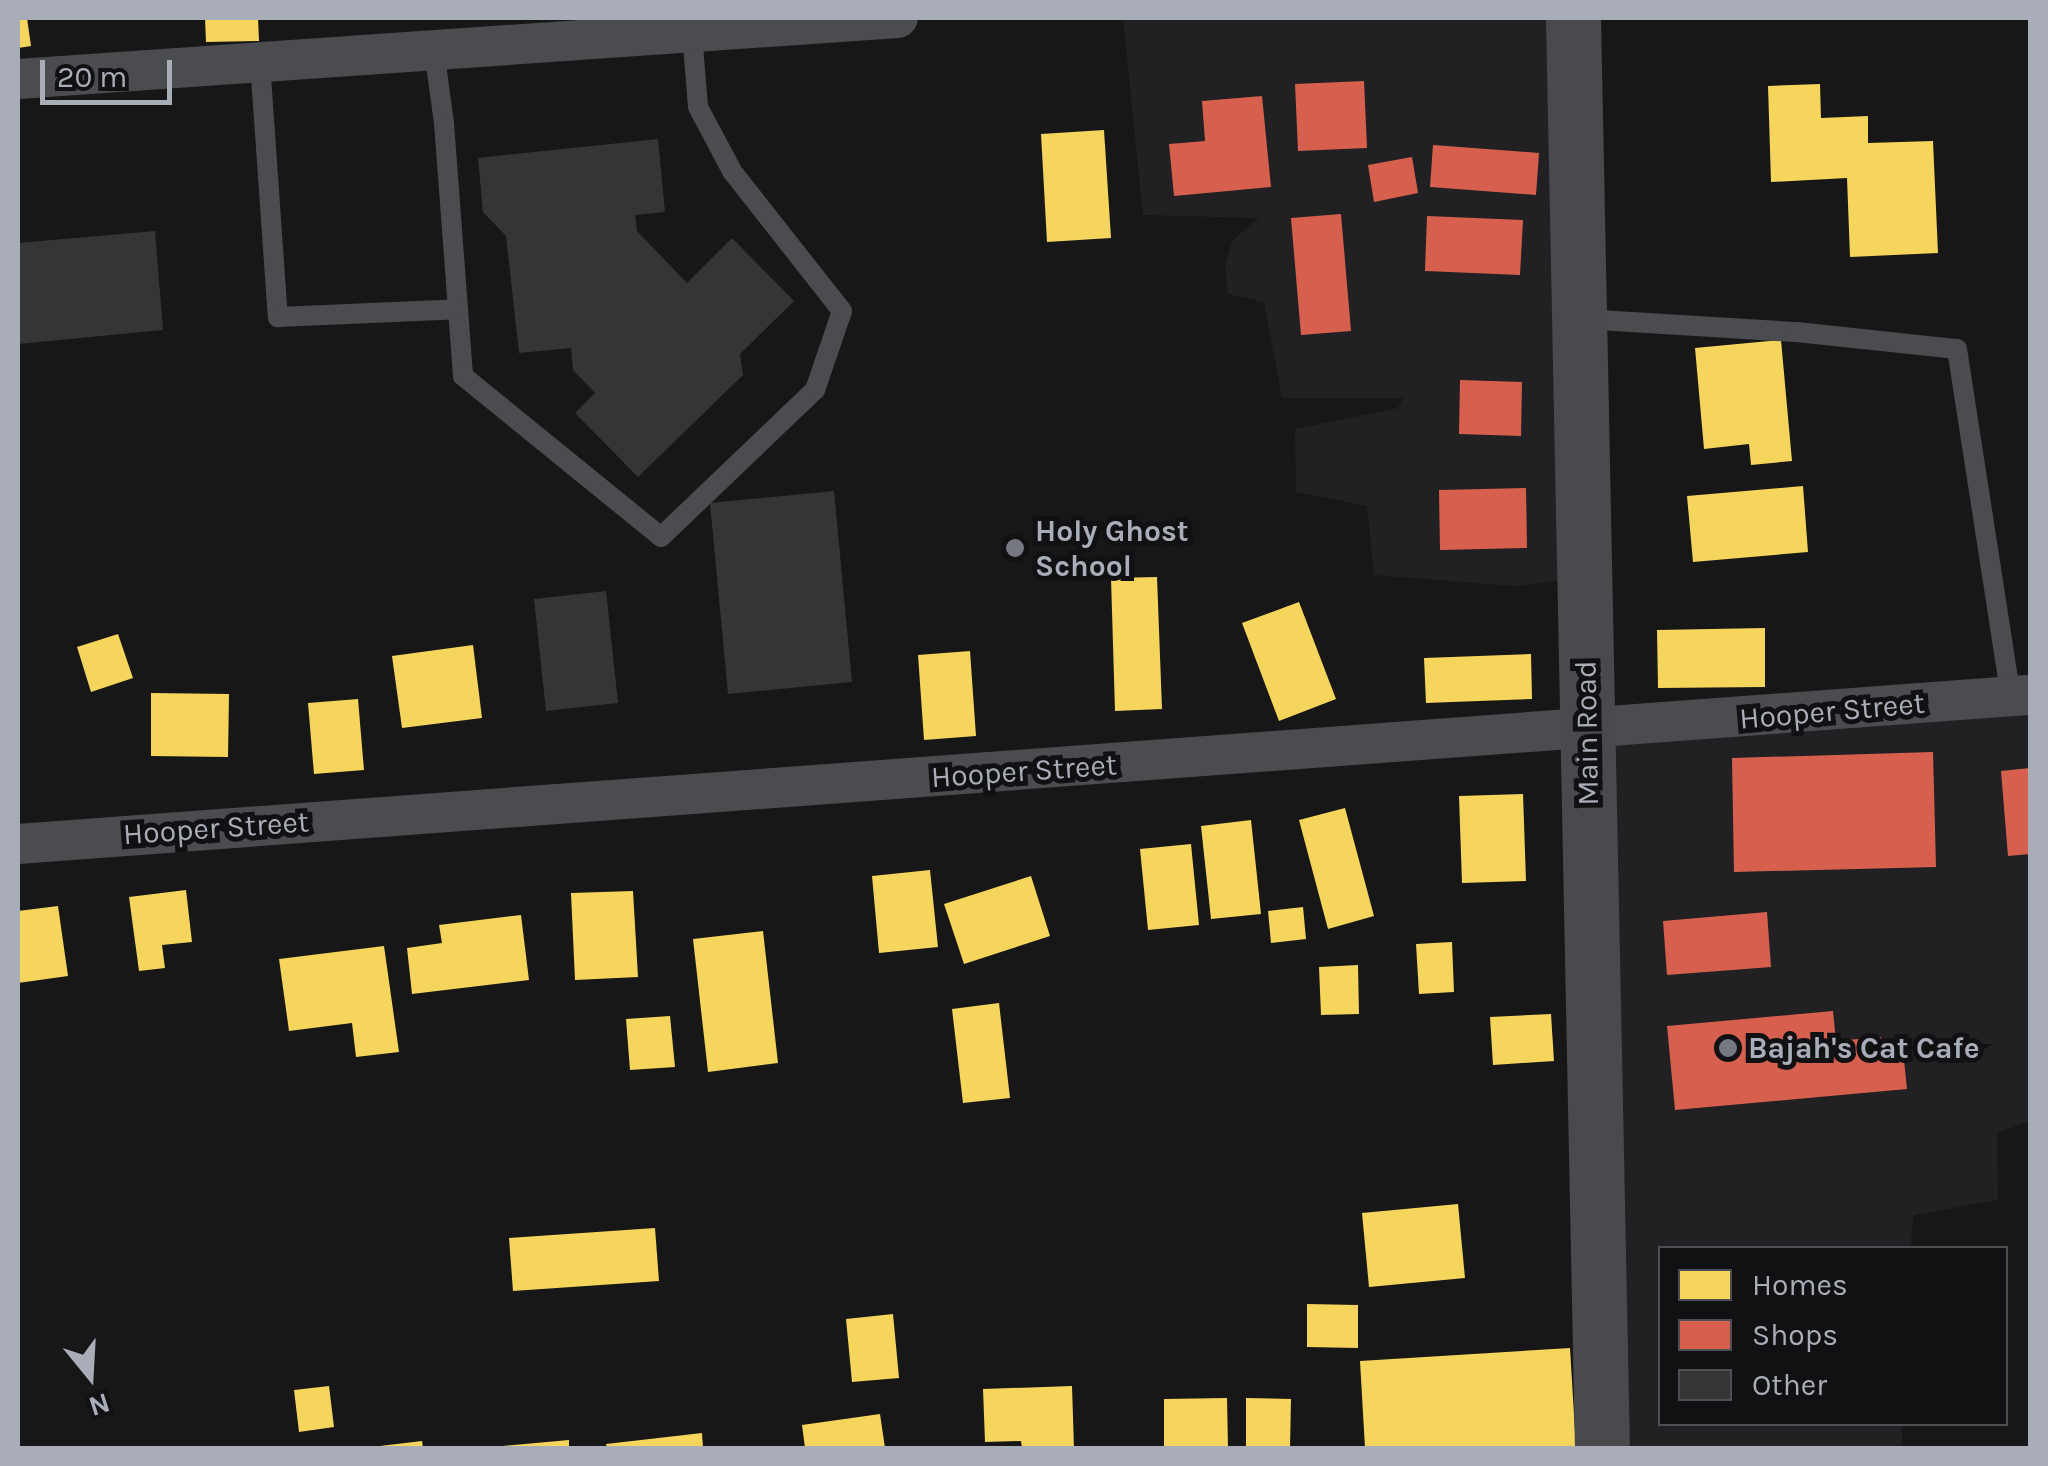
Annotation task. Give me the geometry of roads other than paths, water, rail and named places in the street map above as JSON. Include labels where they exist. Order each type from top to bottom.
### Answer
[{"type":"main road","name":"Main Road","points":[[1573,18],[1602,1448]]},
{"type":"street","points":[[18,79],[898,18]]},
{"type":"street","name":"Hooper Street","points":[[18,844],[2021,696]]},
{"type":"lane","points":[[434,50],[444,122],[463,376],[660,537],[815,390],[842,310],[724,155],[698,106],[692,32]]},
{"type":"lane","points":[[260,62],[278,317],[458,309]]},
{"type":"lane","points":[[1578,319],[1797,332],[1957,350],[2021,696]]},
{"type":"place","name":"Holy Ghost School","points":[[1015,548]]},
{"type":"place","name":"Bajah's Cat Cafe","points":[[1728,1048]]}]
